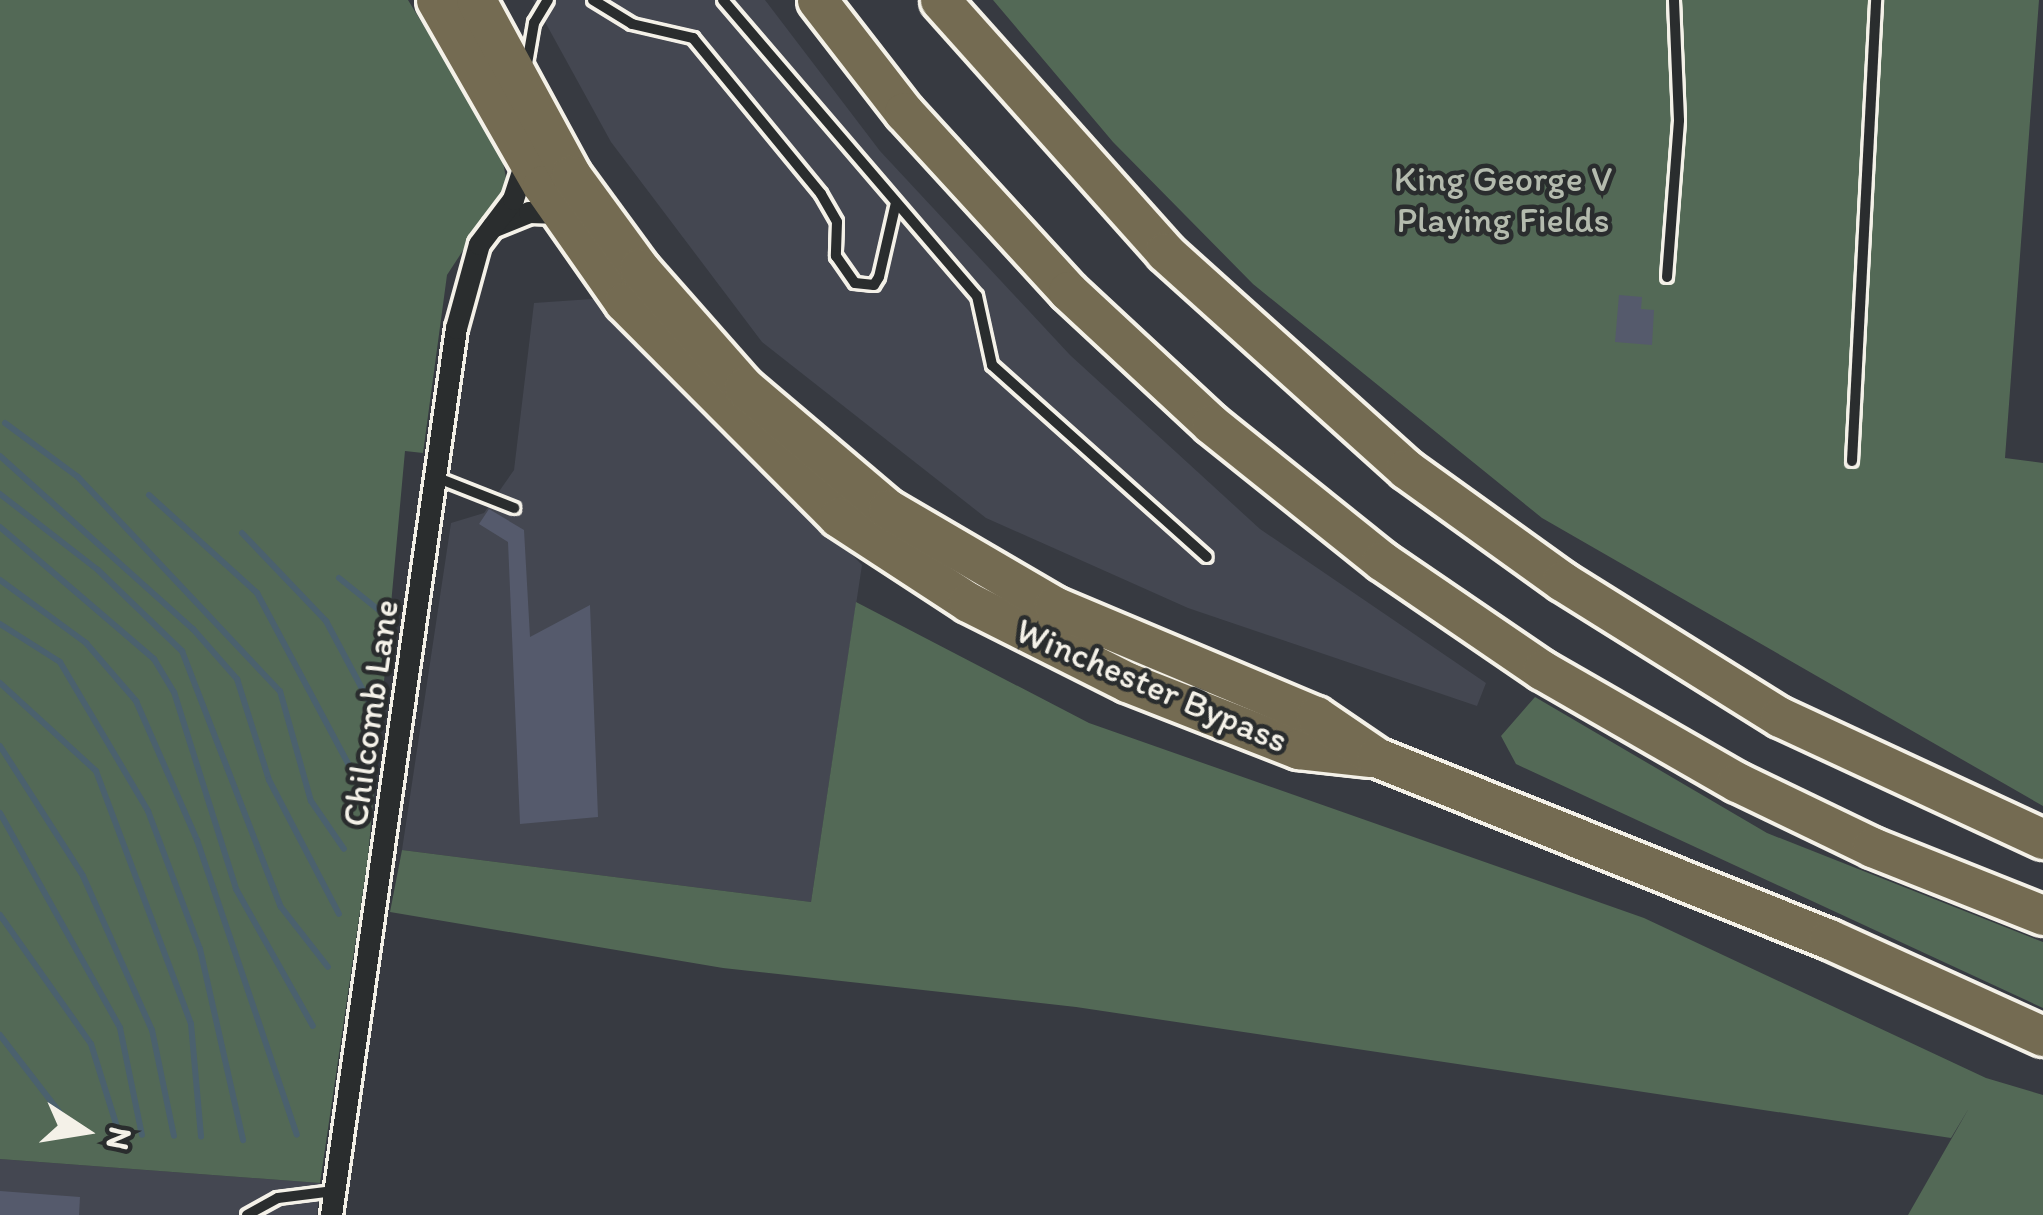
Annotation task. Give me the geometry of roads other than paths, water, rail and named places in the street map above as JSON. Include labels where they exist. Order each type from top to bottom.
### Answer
[{"type":"highway","name":"Winchester Bypass","points":[[436,0],[560,213],[685,368],[838,517],[893,557],[1127,682],[1298,749],[1376,758]]},
{"type":"highway","name":"Winchester Bypass","points":[[476,0],[572,176],[700,343],[888,509],[1054,606],[1316,716],[1376,758]]},
{"type":"highway","points":[[817,0],[904,112],[1068,291],[1211,424],[1382,561],[1670,746],[1806,818],[2043,915]]},
{"type":"highway","points":[[940,0],[1165,252],[1406,469],[1562,581],[1780,717],[2038,837]]},
{"type":"highway","points":[[1376,758],[1807,930],[2043,1036]]},
{"type":"street","name":"Chilcomb Lane","points":[[331,1215],[465,280],[492,227],[513,199],[526,156]]},
{"type":"street","points":[[492,227],[530,212],[560,213]]},
{"type":"lane","points":[[526,92],[534,23],[548,0]]},
{"type":"lane","points":[[593,0],[632,24],[693,38],[821,194],[837,223],[836,256],[855,283],[866,286],[879,277],[896,203]]},
{"type":"lane","points":[[723,0],[976,296],[992,365],[1207,556]]},
{"type":"lane","points":[[1667,277],[1679,120],[1674,0]]},
{"type":"lane","points":[[1852,461],[1876,0]]},
{"type":"lane","points":[[438,478],[514,508]]},
{"type":"lane","points":[[248,1215],[278,1198],[334,1191]]},
{"type":"waterway","points":[[5,423],[78,477],[280,691],[311,801],[344,849]]},
{"type":"waterway","points":[[0,456],[193,629],[237,679],[269,780],[339,914]]},
{"type":"waterway","points":[[0,494],[98,570],[182,651],[281,907],[328,967]]},
{"type":"waterway","points":[[149,495],[257,593],[354,775]]},
{"type":"waterway","points":[[0,527],[154,659],[174,692],[236,889],[313,1026]]},
{"type":"waterway","points":[[242,533],[326,621],[373,709]]},
{"type":"waterway","points":[[339,578],[385,615]]},
{"type":"waterway","points":[[0,580],[86,643],[136,701],[197,840],[297,1135]]},
{"type":"waterway","points":[[0,624],[60,662],[148,811],[200,949],[243,1140]]},
{"type":"waterway","points":[[0,683],[96,771],[191,1024],[201,1137]]},
{"type":"waterway","points":[[0,746],[83,876],[152,1030],[174,1136]]},
{"type":"waterway","points":[[0,813],[120,1028],[142,1135]]},
{"type":"waterway","points":[[0,915],[91,1044],[117,1127]]},
{"type":"waterway","points":[[0,1035],[64,1118]]},
{"type":"park label","name":"King George V Playing Fields","points":[[1503,198]]}]
